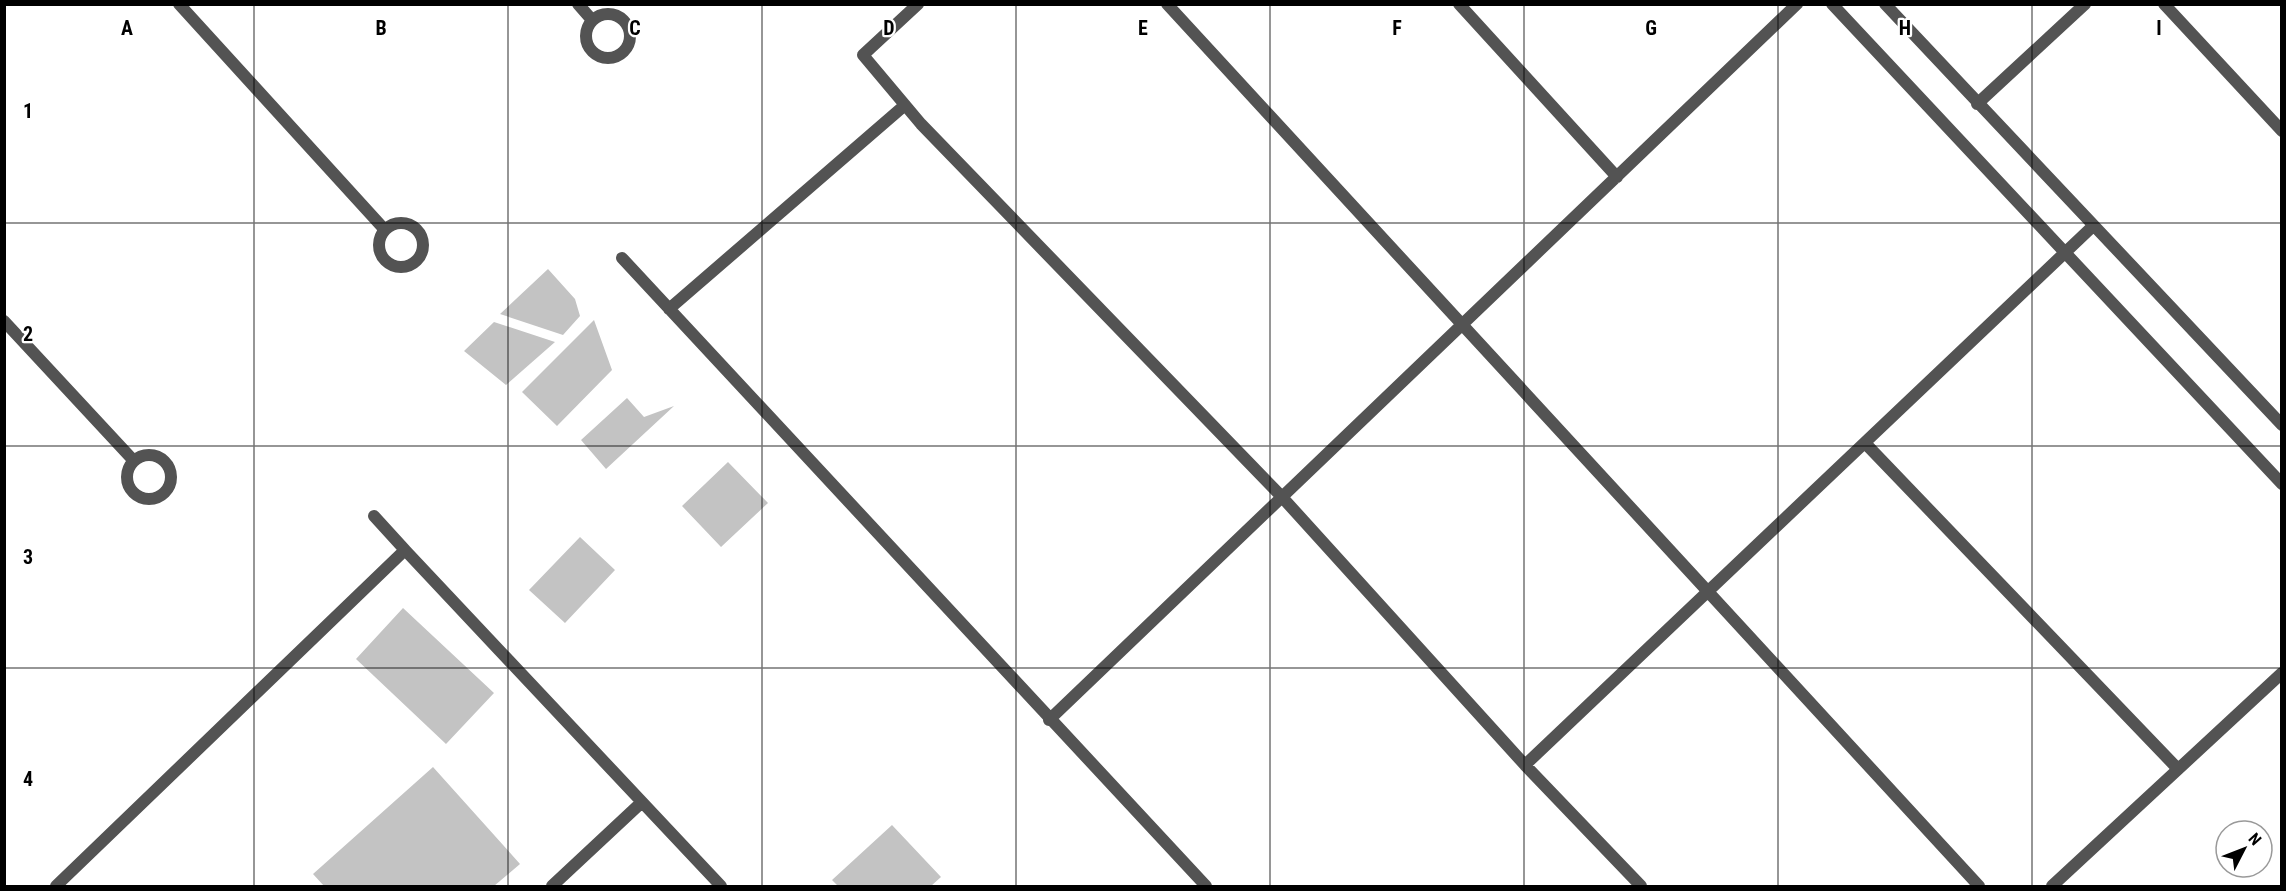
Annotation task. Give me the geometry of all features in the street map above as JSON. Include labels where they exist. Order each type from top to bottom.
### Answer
[{"type":"street","points":[[180,4],[385,230]]},
{"type":"street","points":[[578,4],[592,20]]},
{"type":"street","points":[[918,4],[862,55],[905,105],[1282,497],[1525,765],[1641,886]]},
{"type":"street","points":[[1167,4],[1979,886]]},
{"type":"street","points":[[1459,4],[1617,177]]},
{"type":"street","points":[[1049,720],[1797,4]]},
{"type":"street","points":[[1832,4],[2282,484]]},
{"type":"street","points":[[1885,4],[2092,227],[2282,425]]},
{"type":"street","points":[[1977,104],[2085,4]]},
{"type":"street","points":[[2164,4],[2282,131]]},
{"type":"street","points":[[669,309],[905,105]]},
{"type":"street","points":[[1525,765],[2092,227]]},
{"type":"street","points":[[622,258],[1049,720],[1206,886]]},
{"type":"street","points":[[4,321],[134,461]]},
{"type":"street","points":[[1865,443],[2178,770]]},
{"type":"street","points":[[374,516],[721,886]]},
{"type":"street","points":[[56,886],[405,550]]},
{"type":"street","points":[[2052,886],[2282,673]]},
{"type":"street","points":[[552,886],[642,802]]},
{"type":"building","points":[[548,269],[575,299],[580,316],[563,335],[500,314]]},
{"type":"building","points":[[594,320],[612,370],[557,426],[522,392]]},
{"type":"building","points":[[494,322],[555,342],[506,385],[464,351]]},
{"type":"building","points":[[627,398],[644,417],[674,406],[606,469],[581,440]]},
{"type":"building","points":[[728,462],[768,503],[721,547],[682,506]]},
{"type":"building","points":[[580,537],[615,570],[565,623],[529,590]]},
{"type":"building","points":[[403,608],[494,693],[446,744],[356,659]]},
{"type":"building","points":[[433,767],[520,864],[494,886],[324,886],[313,874]]},
{"type":"building","points":[[892,825],[941,877],[931,886],[838,886],[832,880]]}]
